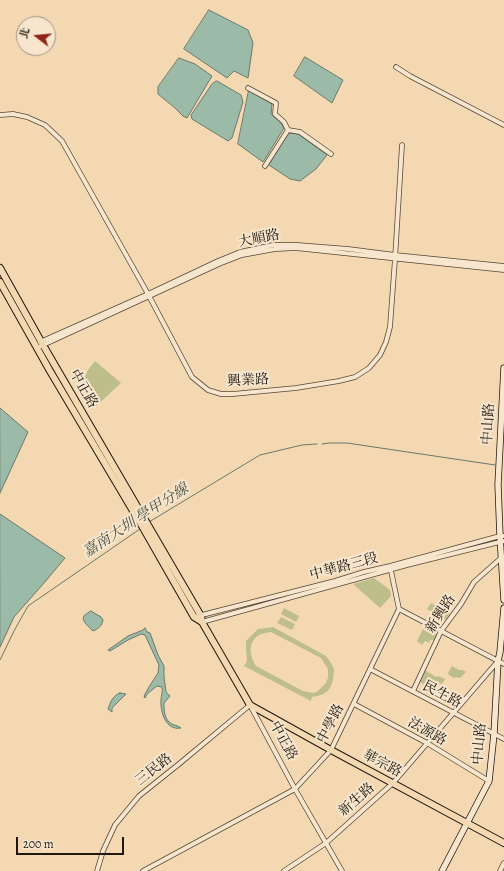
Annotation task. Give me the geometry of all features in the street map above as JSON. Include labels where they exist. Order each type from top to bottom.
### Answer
[{"type":"main road","name":"中正路","points":[[0,268],[13,299],[250,705]]},
{"type":"main road","name":"中正路","points":[[0,282],[13,299]]},
{"type":"main road","name":"中山路","points":[[504,368],[498,485],[504,600]]},
{"type":"main road","name":"中山路","points":[[442,871],[489,781],[494,734],[498,661],[504,608]]},
{"type":"main road","name":"華宗路","points":[[250,705],[504,843]]},
{"type":"street","points":[[396,67],[410,76],[504,125]]},
{"type":"street","points":[[248,88],[276,103],[275,114],[284,122],[288,130]]},
{"type":"street","name":"興業路","points":[[0,115],[12,114],[27,117],[45,125],[62,141],[192,377],[208,390],[221,394],[296,388],[339,381],[355,377],[369,368],[380,355],[386,342],[390,327],[402,145]]},
{"type":"street","points":[[288,130],[300,132],[330,154]]},
{"type":"street","points":[[265,166],[288,130]]},
{"type":"street","name":"大順路","points":[[39,344],[219,264],[242,255],[274,249],[296,248],[504,266]]},
{"type":"street","name":"大順路","points":[[395,257],[504,270]]},
{"type":"street","name":"中華路三段","points":[[199,619],[502,539]]},
{"type":"street","name":"新興路","points":[[413,691],[441,631],[461,604],[474,582],[501,558]]},
{"type":"street","points":[[390,568],[399,609],[504,664]]},
{"type":"street","name":"中學路","points":[[143,871],[295,789],[331,750],[399,609]]},
{"type":"street","name":"新生路","points":[[284,871],[326,843],[393,784],[498,661]]},
{"type":"street","name":"民生路","points":[[370,669],[504,739]]},
{"type":"street","name":"法源路","points":[[354,704],[428,743],[489,781]]},
{"type":"street","name":"中正路","points":[[250,705],[295,789],[342,871]]},
{"type":"street","name":"三民路","points":[[97,871],[103,851],[114,826],[139,796],[250,705]]},
{"type":"street","points":[[500,871],[504,862]]},
{"type":"green space","points":[[95,361],[121,383],[95,407],[87,395],[83,381],[88,370]]},
{"type":"green space","points":[[374,578],[390,590],[391,596],[380,608],[353,584]]},
{"type":"green space","points":[[431,603],[450,613],[446,620],[427,609]]},
{"type":"green space","points":[[284,608],[299,616],[296,622],[281,614]]},
{"type":"green space","points":[[281,617],[295,624],[292,630],[277,623]]},
{"type":"green space","points":[[273,627],[326,656],[332,664],[334,670],[332,684],[328,690],[323,694],[312,697],[311,701],[244,666],[247,661],[246,641],[258,629]],"holes":[[[271,632],[321,658],[328,669],[328,678],[326,683],[314,693],[303,691],[256,666],[252,658],[251,646],[255,638],[259,635]]]},
{"type":"green space","points":[[424,627],[437,633],[435,640],[430,640],[429,643],[425,641],[422,645],[417,641]]},
{"type":"green space","points":[[452,666],[466,672],[460,678],[454,678],[448,673]]},
{"type":"green space","points":[[425,670],[436,677],[438,676],[445,679],[442,684],[436,681],[426,686],[419,681]]},
{"type":"shaded area","points":[[209,10],[248,30],[253,43],[248,78],[234,71],[227,78],[184,49]]},
{"type":"shaded area","points":[[305,57],[343,80],[332,103],[294,76]]},
{"type":"shaded area","points":[[179,58],[195,64],[212,76],[187,118],[158,94],[158,87]]},
{"type":"shaded area","points":[[217,81],[241,95],[243,102],[232,138],[228,141],[192,119],[191,115],[212,84]]},
{"type":"shaded area","points":[[249,90],[272,104],[271,114],[284,128],[263,162],[238,144]]},
{"type":"shaded area","points":[[289,133],[298,134],[327,155],[316,169],[300,181],[290,179],[269,165]]},
{"type":"shaded area","points":[[0,408],[28,432],[0,493]]},
{"type":"shaded area","points":[[0,514],[65,558],[14,617],[0,647]]},
{"type":"shaded area","points":[[91,611],[103,620],[100,627],[93,631],[83,619],[84,616]]},
{"type":"shaded area","points":[[145,628],[147,632],[150,633],[158,655],[164,666],[166,692],[170,696],[164,703],[165,715],[170,723],[181,728],[171,727],[165,720],[161,705],[162,687],[157,686],[147,694],[145,698],[144,696],[158,673],[159,665],[145,635],[141,634],[110,651],[108,650],[128,636]]},
{"type":"shaded area","points":[[120,693],[126,694],[112,708],[112,712],[108,709],[110,704],[114,697]]},
{"type":"waterway","name":"嘉南大圳 學甲分線","points":[[322,444],[347,443],[495,465]]},
{"type":"waterway","name":"嘉南大圳 學甲分線","points":[[149,522],[260,455],[302,445],[317,444]]},
{"type":"waterway","name":"嘉南大圳 學甲分線","points":[[0,660],[28,606],[140,529]]}]
